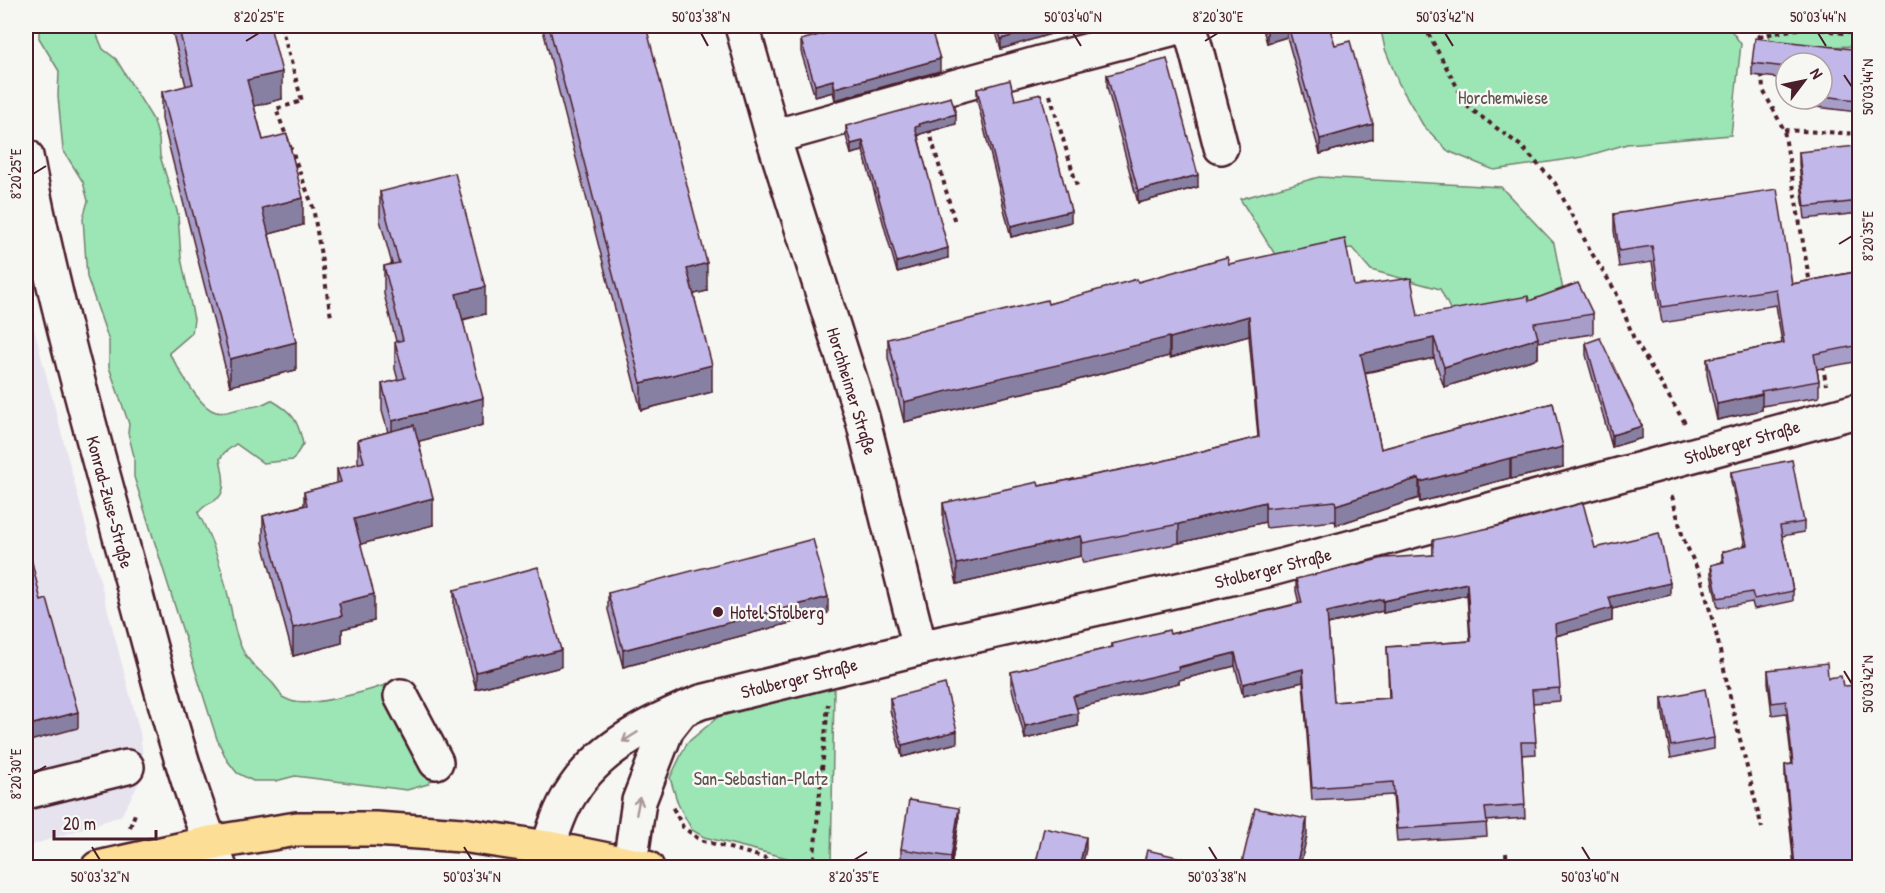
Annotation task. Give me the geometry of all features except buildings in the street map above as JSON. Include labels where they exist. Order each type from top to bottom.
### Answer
[{"type":"main road","points":[[98,867],[213,859],[290,829],[375,829],[462,835],[548,848],[639,866]]},
{"type":"street","name":"Horchheimer Straße","points":[[742,26],[773,138],[862,417],[920,648]]},
{"type":"street","points":[[773,138],[1040,63],[1182,26]]},
{"type":"street","points":[[1190,26],[1221,147]]},
{"type":"street","name":"Konrad-Zuse-Straße","points":[[26,156],[77,382],[181,760],[213,859]]},
{"type":"street","name":"Stolberger Straße","points":[[548,848],[558,816],[571,792],[588,769],[613,748],[642,729],[701,702],[920,648],[1267,570],[1701,454],[1845,413]]},
{"type":"street","points":[[401,696],[436,762]]},
{"type":"street","points":[[639,866],[639,801],[667,729],[682,710]]},
{"type":"street","points":[[26,792],[127,767]]},
{"type":"path","points":[[282,26],[302,101],[276,109],[312,207],[331,317]]},
{"type":"path","points":[[1424,26],[1468,107],[1521,146],[1555,183],[1591,252],[1616,292],[1634,339],[1658,376],[1701,454]]},
{"type":"path","points":[[1756,26],[1760,36],[1760,47]]},
{"type":"path","points":[[1760,36],[1808,27],[1843,33],[1860,32]]},
{"type":"path","points":[[1040,63],[1077,186]]},
{"type":"path","points":[[1762,68],[1763,90],[1784,130],[1811,291]]},
{"type":"path","points":[[920,97],[955,223]]},
{"type":"path","points":[[1784,130],[1860,134]]},
{"type":"path","points":[[1821,357],[1845,413]]},
{"type":"path","points":[[1664,464],[1683,538],[1701,577],[1762,828]]},
{"type":"path","points":[[813,867],[830,680],[828,670]]},
{"type":"path","points":[[668,799],[683,827],[700,840],[802,867]]},
{"type":"path","points":[[1506,853],[1507,867]]},
{"type":"shaded area","points":[[26,298],[140,733],[145,772],[121,816],[26,847]]},
{"type":"green space","points":[[39,26],[97,26],[97,35],[103,49],[116,59],[154,121],[159,139],[160,156],[178,214],[181,258],[194,319],[192,333],[169,353],[196,396],[216,412],[255,406],[271,400],[293,417],[299,428],[303,444],[293,460],[263,463],[236,444],[224,453],[220,459],[223,490],[215,500],[198,513],[218,560],[242,649],[282,697],[292,702],[330,700],[393,682],[436,775],[428,784],[407,790],[295,776],[276,781],[253,781],[237,773],[227,760],[217,739],[134,477],[134,456],[128,433],[129,424],[109,367],[109,341],[87,277],[83,218],[88,201],[83,182],[63,150],[58,96],[59,71],[39,38]]},
{"type":"green space","name":"Horchemwiese","points":[[1380,26],[1728,26],[1741,44],[1731,135],[1627,144],[1583,157],[1494,170],[1448,151],[1423,125],[1399,84],[1385,49]]},
{"type":"green space","points":[[1766,26],[1859,26],[1859,46],[1773,48]]},
{"type":"green space","points":[[1319,177],[1501,187],[1554,243],[1565,301],[1457,323],[1440,289],[1371,270],[1352,248],[1276,256],[1240,199]]},
{"type":"green space","name":"San-Sebastian-Platz","points":[[834,688],[831,867],[823,867],[704,837],[692,830],[678,804],[670,778],[687,743],[718,717]]},
{"type":"place","name":"Hotel Stolberg","points":[[718,612]]}]
